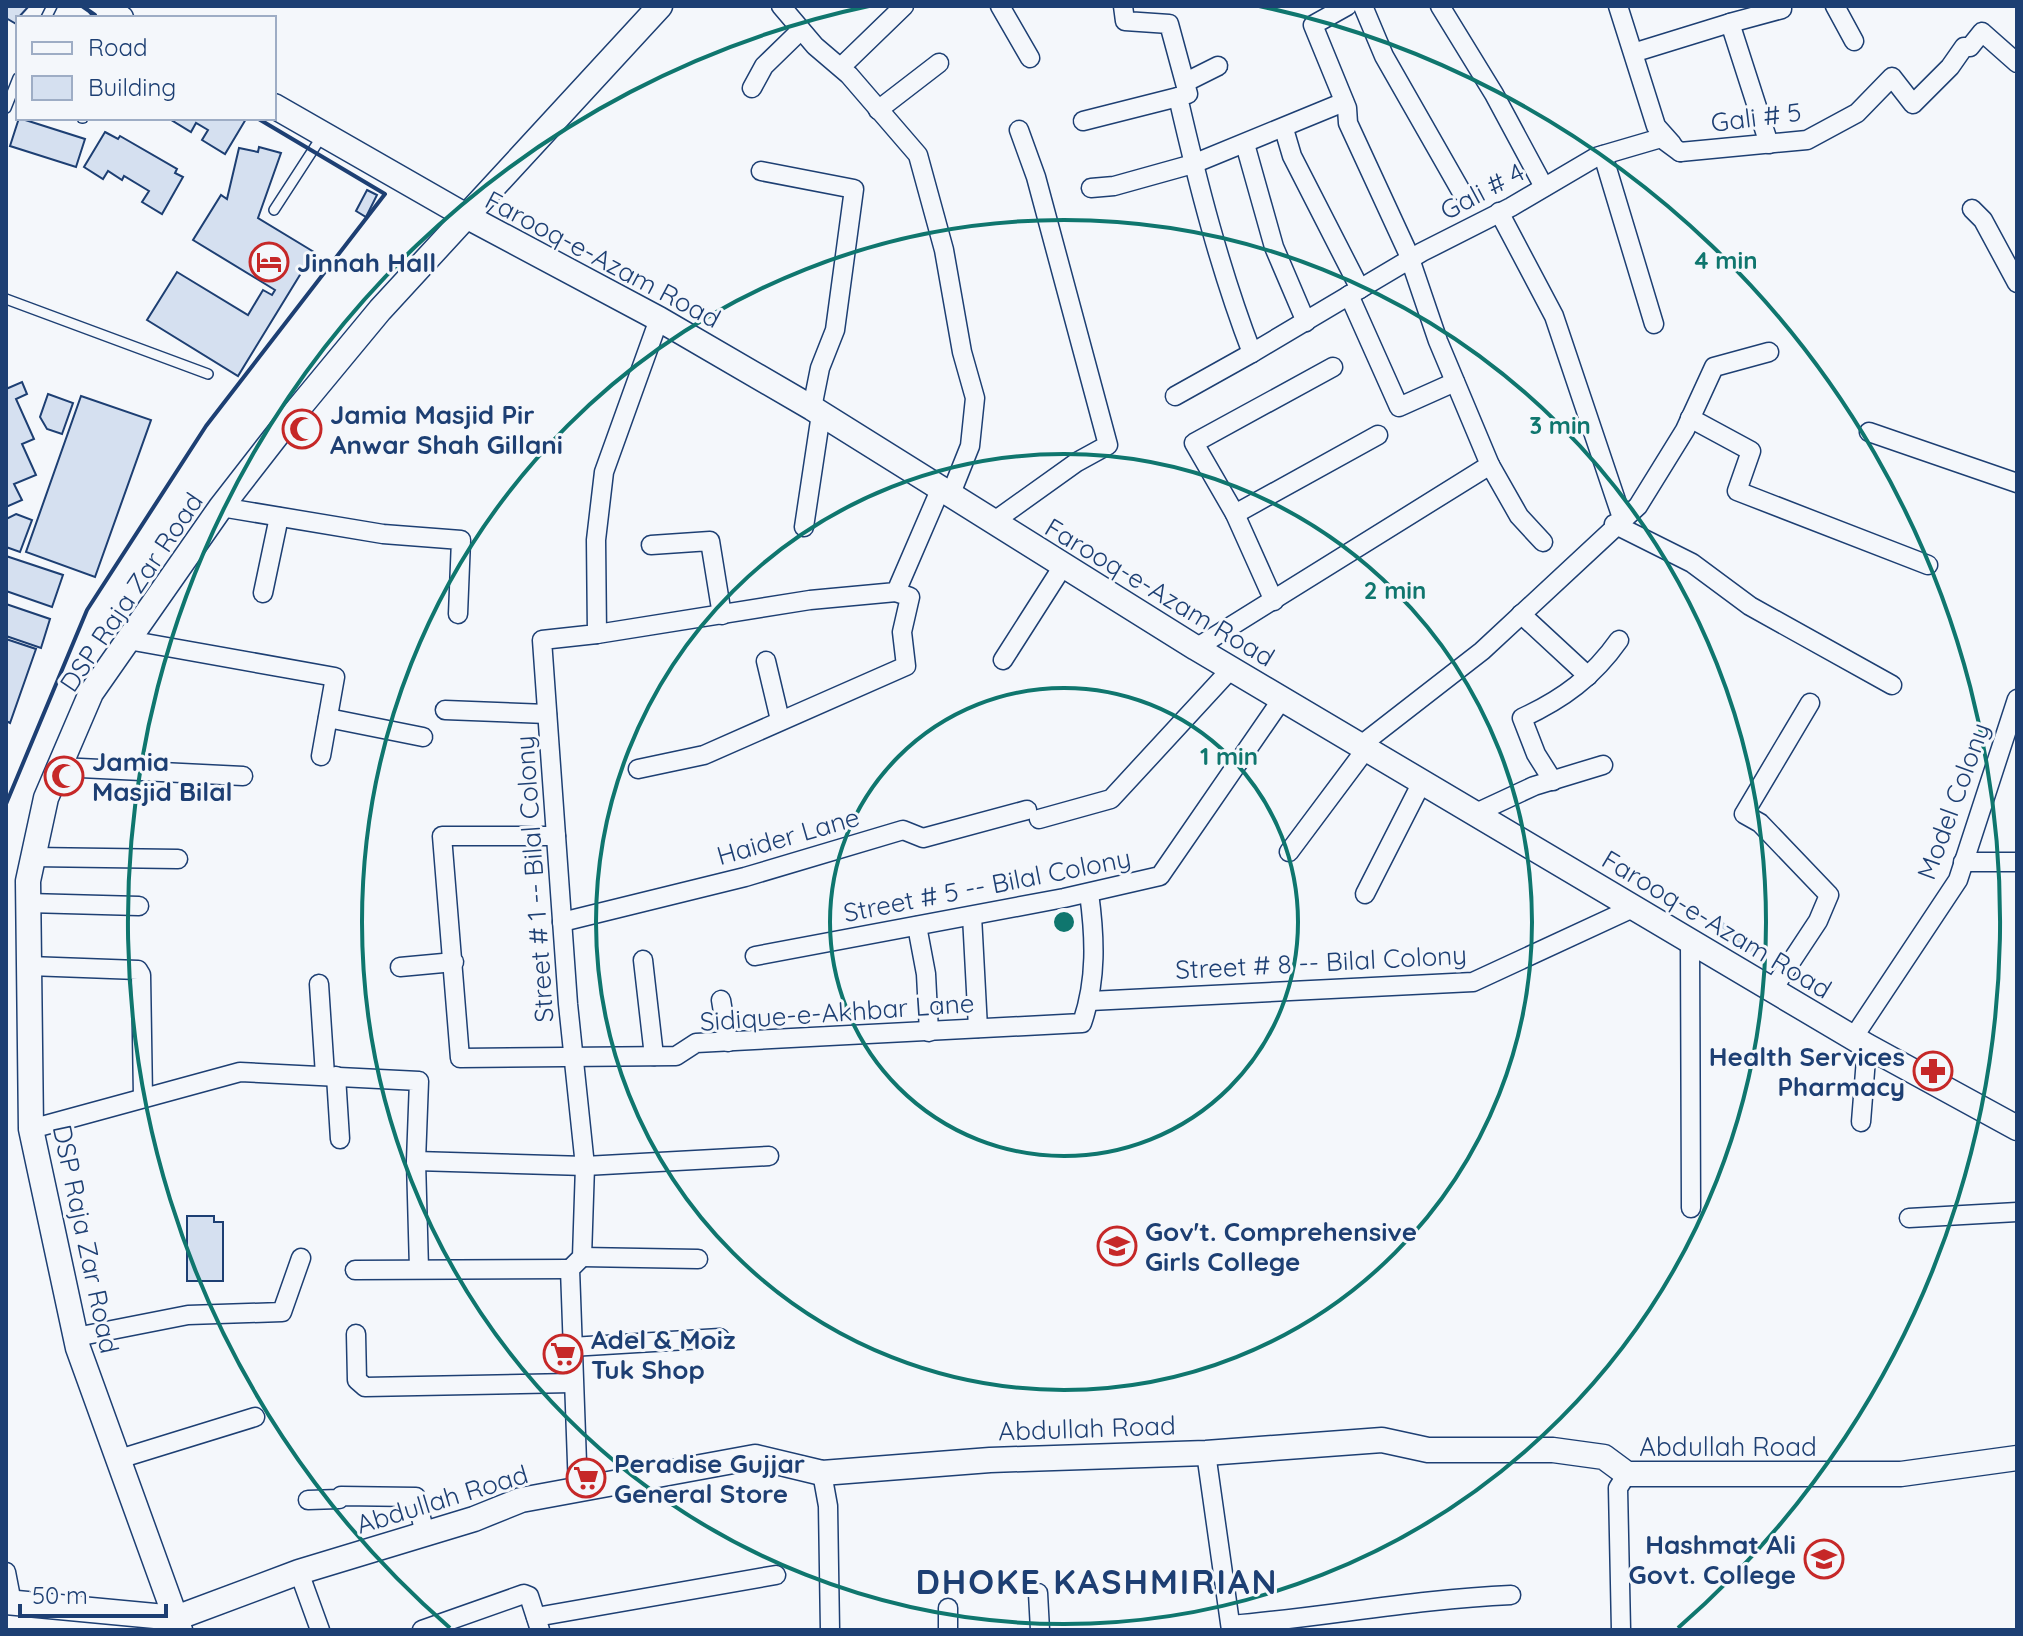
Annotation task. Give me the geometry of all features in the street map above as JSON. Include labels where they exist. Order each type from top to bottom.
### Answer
[{"type":"street","points":[[100,6],[119,16]]},
{"type":"street","name":"DSP Raja Zar Road","points":[[178,1624],[76,1337],[31,1129],[28,903],[33,857],[46,798],[91,693],[221,507],[371,322],[660,6]]},
{"type":"street","points":[[781,6],[801,30],[841,67],[918,155],[944,250],[962,352],[975,398],[970,446],[896,592]]},
{"type":"street","points":[[841,67],[904,6]]},
{"type":"street","points":[[1000,6],[1030,58]]},
{"type":"street","points":[[1123,6],[1125,21],[1169,15],[1193,164],[1224,279],[1252,353]]},
{"type":"street","points":[[1347,6],[1313,25],[1344,102],[1348,123],[1409,260],[1490,465],[1519,516],[1543,542]]},
{"type":"street","points":[[1363,6],[1384,56],[1461,191]]},
{"type":"street","points":[[1441,6],[1494,94],[1544,187]]},
{"type":"street","name":"Gali # 5","points":[[1618,6],[1636,52],[1656,126],[1680,152],[1807,140],[1857,113],[1892,77],[1913,104],[1950,67],[1964,47],[1970,47],[1982,32],[2017,63]]},
{"type":"street","points":[[1636,52],[1725,18],[1782,9],[1781,6]]},
{"type":"street","points":[[1835,6],[1854,41]]},
{"type":"street","points":[[1725,18],[1769,144]]},
{"type":"street","points":[[752,88],[764,66],[801,30]]},
{"type":"street","points":[[878,110],[939,63]]},
{"type":"street","points":[[1083,121],[1182,89],[1218,66]]},
{"type":"street","points":[[1091,188],[1125,184],[1193,164],[1344,102]]},
{"type":"street","name":"Farooq-e-Azam Road","points":[[276,107],[466,216],[659,319],[816,411],[1231,669],[1860,1042],[2017,1128]]},
{"type":"street","points":[[1284,129],[1292,156],[1354,292],[1399,407],[1455,382]]},
{"type":"street","points":[[993,522],[1077,462],[1108,445],[1036,177],[1019,130]]},
{"type":"street","name":"Gali # 4","points":[[1175,396],[1409,260],[1603,155],[1661,138],[1680,152]]},
{"type":"street","points":[[1245,144],[1274,247],[1310,320]]},
{"type":"street","points":[[1603,155],[1654,324]]},
{"type":"street","points":[[761,171],[854,189],[835,330],[820,368],[804,527]]},
{"type":"street","points":[[1972,209],[1983,220],[2017,283]]},
{"type":"street","points":[[1499,212],[1554,316],[1618,521],[1692,563],[1750,606],[1892,685]]},
{"type":"street","points":[[638,769],[704,755],[906,666],[902,632],[910,597],[896,592],[810,600],[597,634],[596,540],[604,472],[659,319]]},
{"type":"street","points":[[1289,852],[1364,747],[1482,651],[1618,521],[1638,506],[1690,418],[1714,367],[1769,352]]},
{"type":"street","points":[[1274,601],[1235,514],[1194,443],[1333,367]]},
{"type":"street","points":[[1690,418],[1751,451],[1737,491],[1928,565]]},
{"type":"street","points":[[1869,432],[2017,483]]},
{"type":"street","points":[[1235,514],[1378,435]]},
{"type":"street","points":[[1196,648],[1490,465]]},
{"type":"street","points":[[221,507],[383,534],[461,540],[458,614]]},
{"type":"street","points":[[263,593],[279,517]]},
{"type":"street","points":[[651,545],[710,541],[722,615]]},
{"type":"street","points":[[1003,660],[1063,566]]},
{"type":"street","points":[[1521,614],[1588,676]]},
{"type":"street","name":"Street # 1 -- Bilal Colony","points":[[578,1490],[571,1347],[585,1166],[562,922],[542,640],[597,634]]},
{"type":"street","points":[[128,640],[331,675],[336,681],[321,756]]},
{"type":"street","points":[[1553,781],[1536,754],[1522,718],[1565,698],[1619,640]]},
{"type":"street","points":[[766,661],[780,720]]},
{"type":"street","name":"Haider Lane","points":[[562,922],[732,880],[903,830],[923,838],[1111,799],[1231,669]]},
{"type":"street","name":"Street # 5 -- Bilal Colony","points":[[755,956],[1089,893],[1160,876],[1282,699]]},
{"type":"street","name":"Model Colony","points":[[1860,1042],[1958,880],[2017,699]]},
{"type":"street","points":[[1773,989],[1818,921],[1829,895],[1760,823],[1744,814],[1777,753],[1810,703]]},
{"type":"street","points":[[445,710],[547,714]]},
{"type":"street","points":[[328,718],[423,737]]},
{"type":"street","points":[[1476,813],[1553,781],[1603,765]]},
{"type":"street","points":[[60,767],[243,776]]},
{"type":"street","points":[[1365,894],[1422,782]]},
{"type":"street","points":[[400,967],[454,962],[445,904],[442,836],[556,836]]},
{"type":"street","points":[[33,857],[178,859]]},
{"type":"street","points":[[1963,862],[2017,862]]},
{"type":"street","points":[[1089,893],[1095,937],[1090,1001]]},
{"type":"street","points":[[28,903],[139,906]]},
{"type":"street","name":"Street # 8 -- Bilal Colony","points":[[1090,1001],[1473,982],[1635,907]]},
{"type":"street","points":[[972,916],[978,1028]]},
{"type":"street","points":[[917,926],[926,974],[929,1032]]},
{"type":"street","points":[[1690,940],[1691,1208]]},
{"type":"street","points":[[643,960],[654,1056]]},
{"type":"street","name":"Sidique-e-Akhbar Lane","points":[[454,962],[460,1058],[676,1056],[696,1043],[1082,1023],[1090,1001]]},
{"type":"street","points":[[29,966],[138,970],[141,975],[143,1097]]},
{"type":"street","points":[[319,984],[340,1139]]},
{"type":"street","points":[[721,1000],[728,1042]]},
{"type":"street","points":[[1860,1042],[1861,1122]]},
{"type":"street","points":[[31,1129],[240,1072],[419,1081],[416,1161],[419,1269]]},
{"type":"street","points":[[416,1161],[585,1166],[769,1156]]},
{"type":"street","points":[[1909,1218],[2017,1212]]},
{"type":"street","points":[[76,1337],[188,1315],[282,1312],[301,1258]]},
{"type":"street","points":[[355,1270],[698,1259]]},
{"type":"street","points":[[356,1334],[357,1380],[365,1387],[572,1383]]},
{"type":"street","points":[[571,1347],[720,1338]]},
{"type":"street","points":[[119,1459],[255,1417]]},
{"type":"street","name":"Abdullah Road","points":[[178,1624],[299,1572],[425,1534],[521,1500],[755,1457],[822,1473],[990,1460],[1206,1453],[1382,1440],[1428,1450],[1553,1450],[1604,1457],[1627,1474],[1901,1474],[2017,1458]]},
{"type":"street","points":[[1206,1453],[1231,1628],[1321,1618],[1433,1598],[1511,1595]]},
{"type":"street","points":[[822,1473],[828,1506],[830,1630]]},
{"type":"street","points":[[1621,1630],[1618,1488],[1627,1474]]},
{"type":"street","points":[[308,1500],[339,1499],[341,1496],[416,1497],[425,1534]]},
{"type":"street","points":[[6,1572],[9,1603],[178,1624]]},
{"type":"street","points":[[299,1572],[320,1630]]},
{"type":"street","points":[[422,1630],[524,1594],[529,1596],[538,1623],[776,1575]]},
{"type":"street","points":[[1038,1593],[1040,1630]]},
{"type":"street","points":[[948,1608],[948,1630]]},
{"type":"lane","points":[[6,108],[14,94]]},
{"type":"lane","points":[[274,210],[323,134]]},
{"type":"lane","points":[[6,299],[208,374]]},
{"type":"building","points":[[6,6],[29,6],[16,16],[16,24],[6,18]]},
{"type":"building","points":[[18,120],[85,139],[76,167],[10,146]]},
{"type":"building","points":[[171,120],[245,120],[225,154],[202,140],[208,130],[196,123],[191,132]]},
{"type":"building","points":[[105,132],[118,139],[120,136],[177,169],[175,173],[183,177],[162,214],[142,202],[149,191],[124,176],[122,180],[108,171],[103,179],[84,167]]},
{"type":"building","name":"Jinnah Hall","points":[[259,147],[281,153],[258,218],[314,252],[238,376],[147,320],[177,272],[248,315],[263,290],[272,295],[275,290],[193,240],[221,195],[227,199],[239,148],[258,152]]},
{"type":"building","points":[[367,190],[377,195],[366,217],[356,211]]},
{"type":"building","points":[[22,382],[27,394],[16,399],[34,439],[22,444],[36,475],[14,484],[22,500],[6,507],[6,389]]},
{"type":"building","points":[[48,394],[73,403],[62,434],[47,429],[40,417]]},
{"type":"building","points":[[81,396],[151,420],[95,577],[26,552]]},
{"type":"building","points":[[16,514],[32,520],[20,552],[6,547],[6,519]]},
{"type":"building","points":[[6,556],[63,575],[52,607],[6,591]]},
{"type":"building","points":[[6,604],[50,619],[41,648],[6,636]]},
{"type":"building","points":[[6,639],[36,649],[10,723],[6,721]]},
{"type":"building","points":[[187,1216],[214,1216],[214,1222],[223,1222],[223,1281],[187,1281]]},
{"type":"waterway","points":[[1719,923],[1755,945],[1749,949],[1717,931],[1719,923]]},
{"type":"wall","points":[[82,6],[95,15]]},
{"type":"wall","points":[[6,804],[87,610],[206,426],[385,194],[260,120]]},
{"type":"place","name":"Jinnah Hall","points":[[269,262]]},
{"type":"place","name":"Jamia Masjid Pir Anwar Shah Gillani","points":[[302,429]]},
{"type":"place","name":"Jamia Masjid Bilal","points":[[64,776]]},
{"type":"place","name":"Health Services Pharmacy","points":[[1933,1071]]},
{"type":"place","name":"Gov't. Comprehensive Girls College","points":[[1117,1246]]},
{"type":"place","name":"Adel & Moiz Tuk Shop","points":[[563,1354]]},
{"type":"place","name":"Peradise Gujjar General Store","points":[[586,1478]]},
{"type":"place","name":"Hashmat Ali Govt. College","points":[[1824,1559]]},
{"type":"district","name":"DHOKE KASHMIRIAN","points":[[1097,1581]]}]
